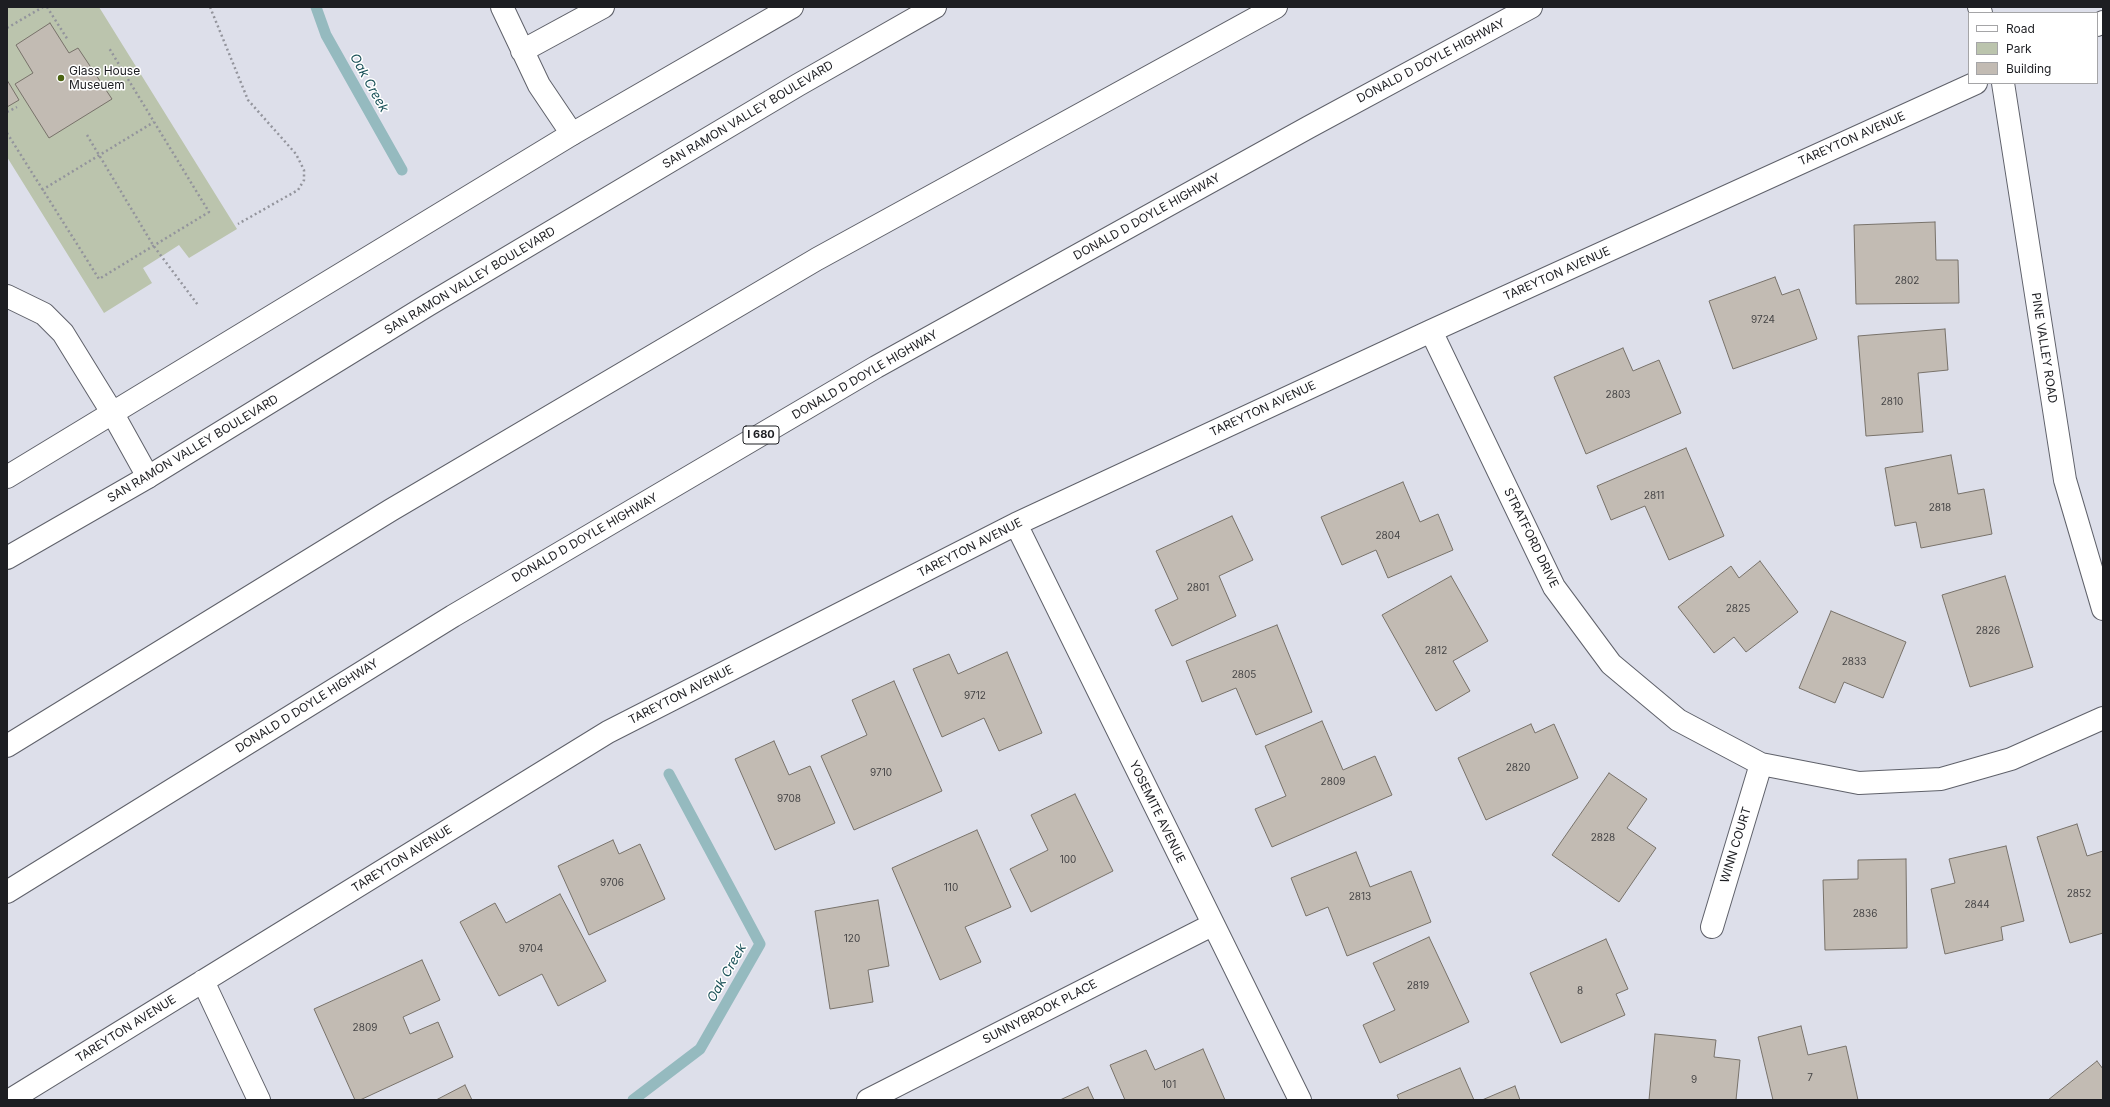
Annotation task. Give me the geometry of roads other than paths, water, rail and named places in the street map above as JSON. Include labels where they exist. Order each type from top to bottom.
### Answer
[{"type":"main road","points":[[502,7],[539,85],[572,134]]},
{"type":"main road","points":[[522,51],[603,7]]},
{"type":"main road","points":[[7,477],[572,134],[792,7]]},
{"type":"main road","name":"SAN RAMON VALLEY BOULEVARD","points":[[7,558],[148,477],[428,305],[798,85],[934,7]]},
{"type":"main road","points":[[7,746],[391,510],[817,259],[1276,7]]},
{"type":"main road","name":"DONALD D DOYLE HIGHWAY","points":[[7,892],[453,616],[876,367],[1309,127],[1531,7]]},
{"type":"main road","name":"TAREYTON AVENUE","points":[[10,1100],[608,732],[1016,524],[1431,331],[1974,84]]},
{"type":"main road","name":"PINE VALLEY ROAD","points":[[2003,84],[2065,480],[2103,609]]},
{"type":"main road","points":[[7,296],[44,314],[63,333],[113,414],[148,477]]},
{"type":"main road","name":"STRATFORD DRIVE","points":[[1431,331],[1554,587],[1611,664],[1678,720],[1761,764],[1859,783],[1941,779],[2011,758],[2103,718]]},
{"type":"main road","name":"YOSEMITE AVENUE","points":[[1016,524],[1212,925],[1300,1100]]},
{"type":"main road","name":"WINN COURT","points":[[1712,927],[1761,764]]},
{"type":"main road","name":"SUNNYBROOK PLACE","points":[[868,1100],[1212,925]]},
{"type":"main road","points":[[203,981],[259,1100]]},
{"type":"waterway","name":"Oak Creek","points":[[316,7],[326,35],[402,170]]},
{"type":"waterway","name":"Oak Creek","points":[[633,1100],[700,1049],[760,944],[669,774]]},
{"type":"place","name":"Glass House Museuem","points":[[61,78]]}]
